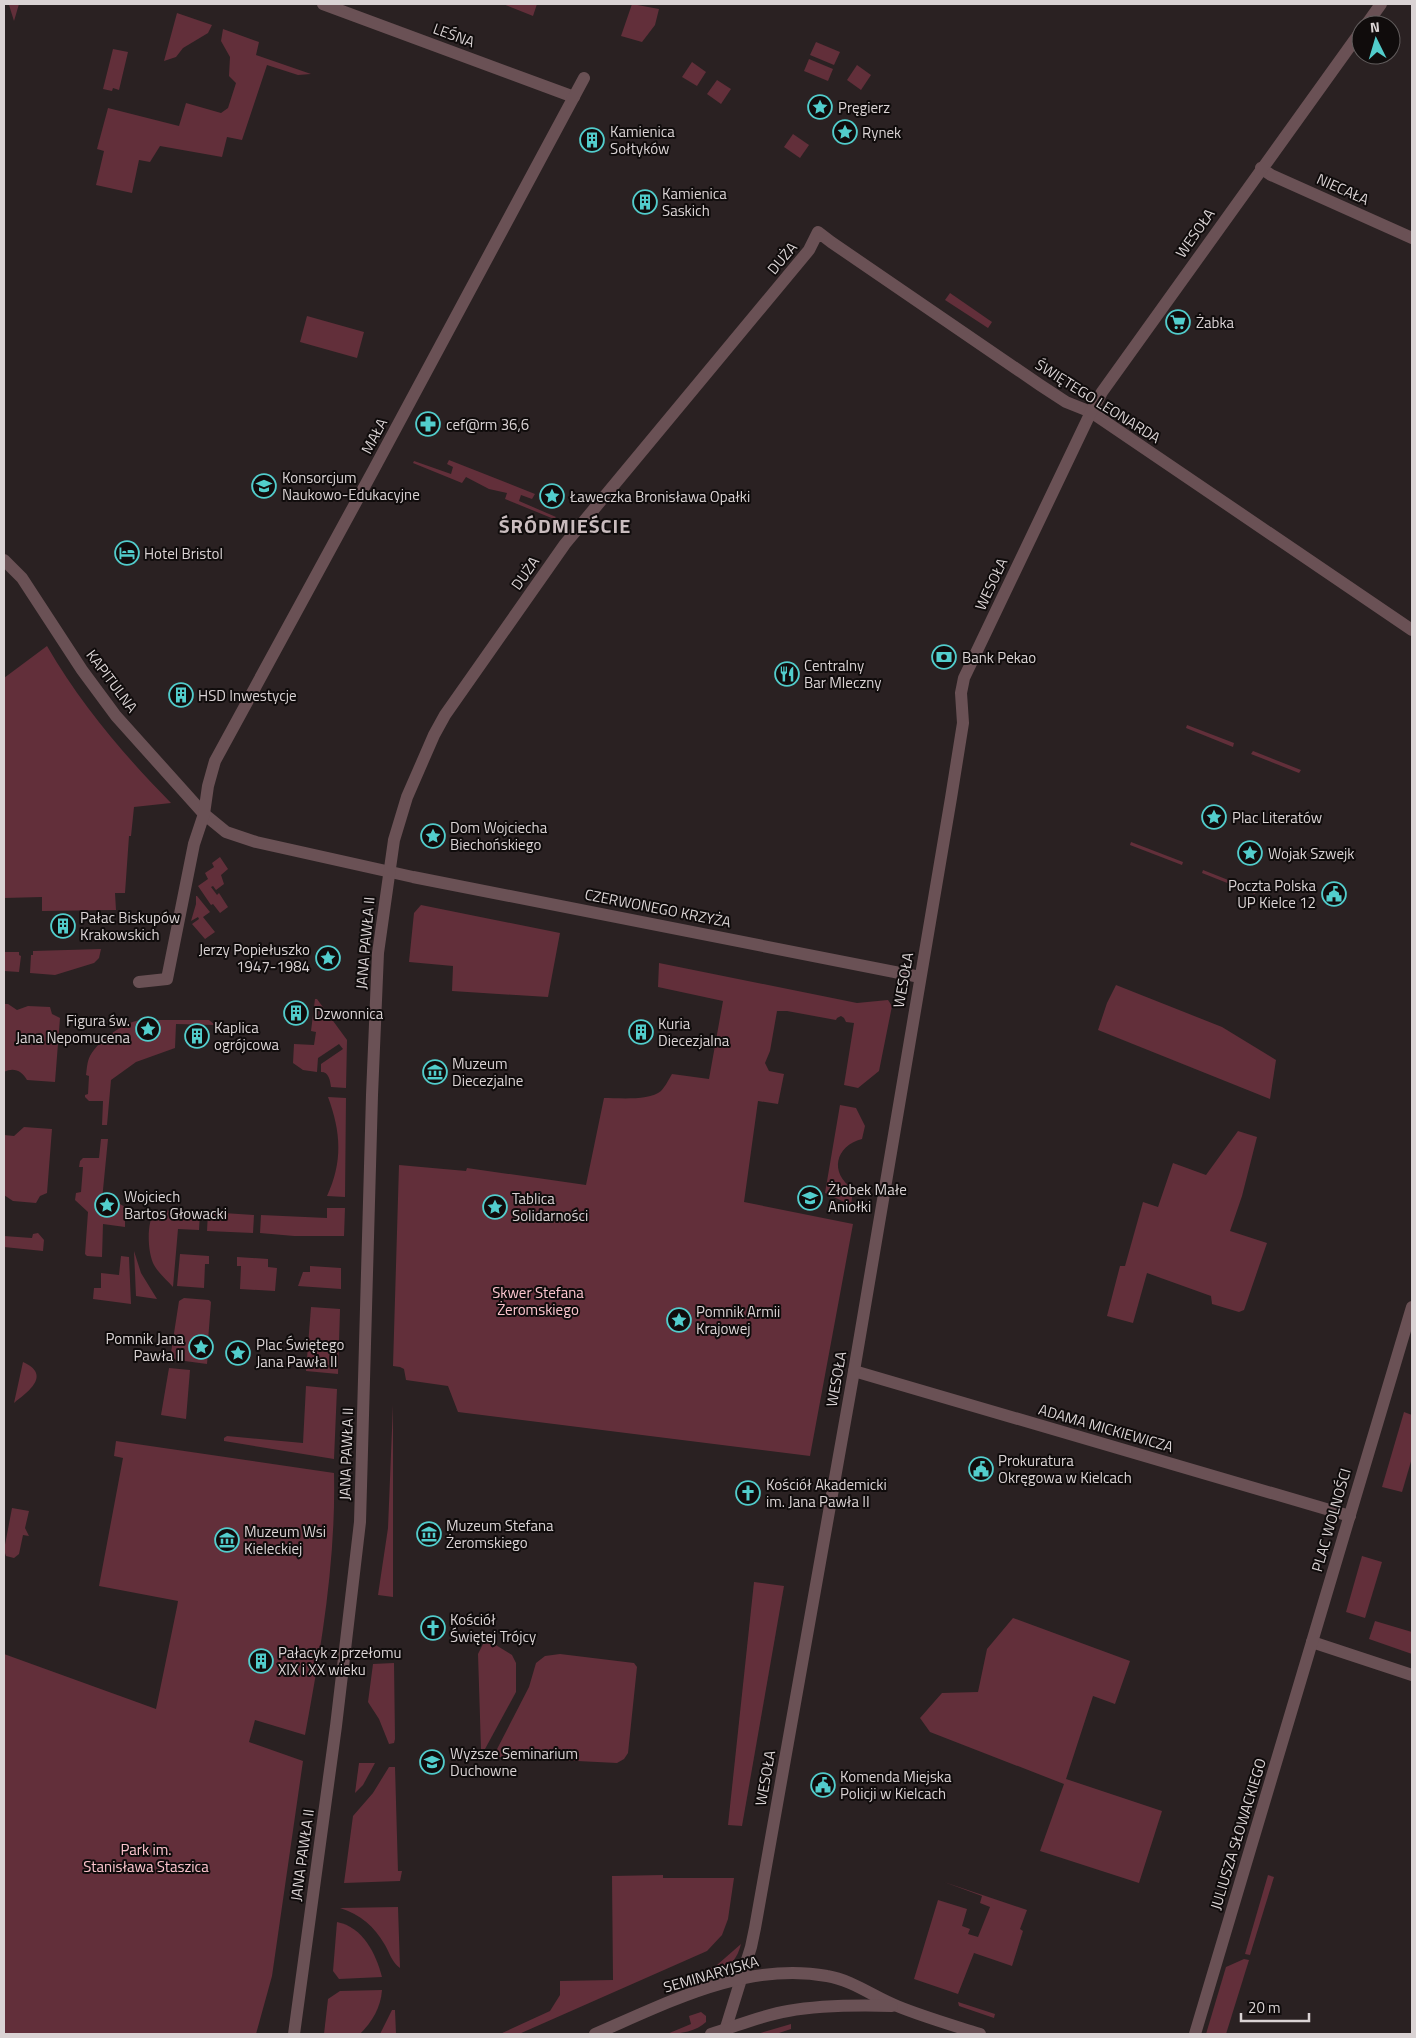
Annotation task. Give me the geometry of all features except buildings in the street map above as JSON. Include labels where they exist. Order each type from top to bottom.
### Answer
[{"type":"street","name":"LEŚNA","points":[[323,4],[574,97]]},
{"type":"street","points":[[1373,15],[1381,4]]},
{"type":"street","name":"WESOŁA","points":[[725,2032],[756,1928],[854,1371],[963,723],[961,693],[964,678],[1090,412],[1102,392],[1351,45]]},
{"type":"street","name":"MAŁA","points":[[139,982],[167,979],[194,844],[204,814],[208,786],[215,761],[584,78]]},
{"type":"street","name":"NIECAŁA","points":[[1261,168],[1271,175],[1412,238]]},
{"type":"street","name":"ŚWIĘTEGO LEONARDA","points":[[818,232],[1048,390],[1066,402],[1090,412],[1412,630]]},
{"type":"street","name":"DUŻA","points":[[389,871],[394,840],[407,797],[434,735],[445,715],[565,544],[809,250],[818,232]]},
{"type":"street","name":"KAPITULNA","points":[[4,560],[22,578],[82,670],[116,716],[204,814],[226,832],[256,842],[389,871]]},
{"type":"street","name":"CZERWONEGO KRZYŻA","points":[[389,871],[920,977]]},
{"type":"street","name":"JANA PAWŁA II","points":[[294,2034],[340,1693],[360,1522],[372,1095],[378,953],[389,871]]},
{"type":"street","name":"PLAC WOLNOŚCI","points":[[1312,1642],[1412,1307]]},
{"type":"street","name":"ADAMA MICKIEWICZA","points":[[854,1371],[1350,1516]]},
{"type":"street","points":[[1312,1642],[1412,1675]]},
{"type":"street","name":"JULIUSZA SŁOWACKIEGO","points":[[1195,2034],[1312,1642]]},
{"type":"street","name":"SEMINARYJSKA","points":[[595,2034],[676,1999],[741,1980],[779,1973],[829,1976],[896,2006],[980,2034]]},
{"type":"street","name":"SEMINARYJSKA","points":[[711,2034],[725,2032],[776,2014],[802,2009],[847,2006],[896,2006]]},
{"type":"green space","points":[[19,4],[14,21],[9,5]]},
{"type":"green space","points":[[503,4],[537,4],[533,16]]},
{"type":"green space","points":[[632,4],[659,9],[655,25],[642,42],[621,36]]},
{"type":"green space","points":[[177,13],[212,25],[208,33],[183,48],[176,57],[164,61]]},
{"type":"green space","points":[[223,29],[259,42],[256,55],[311,74],[298,75],[267,65],[242,140],[227,137],[222,157],[160,146],[150,162],[139,160],[132,193],[96,185],[104,151],[97,149],[108,108],[179,126],[186,103],[221,113],[228,108],[236,83],[229,76],[230,57],[221,41]]},
{"type":"green space","points":[[816,42],[840,52],[834,65],[810,55]]},
{"type":"green space","points":[[113,49],[128,52],[119,90],[113,88],[112,91],[103,89]]},
{"type":"green space","points":[[809,59],[833,69],[828,81],[804,71]]},
{"type":"green space","points":[[692,62],[706,72],[697,86],[682,77]]},
{"type":"green space","points":[[857,65],[871,75],[861,90],[847,80]]},
{"type":"green space","points":[[717,80],[731,89],[721,104],[707,94]]},
{"type":"green space","points":[[793,134],[809,145],[800,158],[784,147]]},
{"type":"green space","points":[[950,293],[992,322],[988,328],[945,300]]},
{"type":"green space","points":[[307,316],[364,332],[357,358],[300,342]]},
{"type":"green space","points":[[449,460],[535,494],[532,499],[521,495],[519,501],[556,517],[554,519],[505,499],[507,493],[489,489],[466,477],[462,483],[413,463],[414,461],[451,474],[453,467],[447,464]]},
{"type":"green space","points":[[47,646],[74,689],[104,729],[171,803],[134,807],[131,836],[129,836],[125,893],[115,893],[116,910],[42,911],[42,897],[4,898],[4,678]]},
{"type":"green space","points":[[1187,725],[1234,743],[1233,747],[1186,728]]},
{"type":"green space","points":[[1253,751],[1301,770],[1299,773],[1251,754]]},
{"type":"green space","points":[[1131,842],[1183,862],[1182,865],[1130,845]]},
{"type":"green space","points":[[220,857],[228,869],[221,875],[224,884],[216,890],[213,886],[211,887],[217,895],[219,893],[228,907],[220,913],[213,904],[211,905],[198,886],[208,879],[205,873],[214,867],[212,863]]},
{"type":"green space","points":[[1203,870],[1256,891],[1255,894],[1202,873]]},
{"type":"green space","points":[[196,896],[210,912],[203,917],[215,932],[205,939],[192,924],[199,919],[198,917],[191,921],[196,904]]},
{"type":"green space","points":[[421,905],[560,933],[548,997],[452,991],[453,966],[409,962],[414,913]]},
{"type":"green space","points":[[101,949],[99,958],[94,963],[55,975],[30,973],[33,951]]},
{"type":"green space","points":[[4,952],[19,952],[21,956],[19,972],[4,971]]},
{"type":"green space","name":"Skwer Stefana Żeromskiego","points":[[659,963],[857,1003],[888,1000],[892,1006],[879,1071],[858,1088],[844,1085],[854,1023],[846,1022],[841,1016],[836,1020],[787,1011],[777,1011],[770,1051],[765,1063],[769,1071],[784,1074],[778,1104],[758,1101],[744,1202],[853,1224],[810,1456],[458,1412],[448,1386],[406,1380],[404,1369],[393,1366],[399,1165],[466,1171],[467,1168],[586,1185],[604,1098],[634,1098],[656,1094],[661,1091],[672,1074],[709,1079],[723,1001],[658,987]]},
{"type":"green space","points":[[1116,985],[1222,1027],[1276,1060],[1270,1099],[1098,1030],[1107,1003]]},
{"type":"green space","points":[[315,999],[317,999],[347,1040],[346,1088],[331,1087],[330,1079],[324,1072],[321,1072],[321,1064],[343,1049],[339,1044],[318,1058],[317,1072],[303,1070],[293,1063],[294,1044],[314,1045],[316,1032],[311,1031]]},
{"type":"green space","points":[[4,1004],[8,1004],[17,1010],[28,1006],[50,1007],[52,1014],[60,1018],[55,1082],[27,1080],[23,1074],[14,1070],[4,1072]]},
{"type":"green space","points":[[140,1020],[209,1020],[215,1025],[176,1024],[175,1048],[136,1062],[111,1080],[107,1125],[102,1125],[103,1101],[89,1101],[85,1097],[88,1094],[89,1076],[86,1075],[89,1058],[99,1044],[112,1033]]},
{"type":"green space","points":[[328,1097],[346,1098],[345,1197],[327,1196],[336,1171],[338,1159],[336,1122]]},
{"type":"green space","points":[[840,1105],[856,1108],[865,1126],[862,1139],[846,1148],[838,1161],[840,1175],[845,1183],[853,1189],[851,1205],[825,1193]]},
{"type":"green space","points":[[24,1127],[52,1129],[47,1193],[40,1196],[36,1203],[13,1201],[4,1195],[4,1135],[14,1136]]},
{"type":"green space","points":[[1238,1131],[1257,1137],[1242,1196],[1230,1231],[1267,1243],[1244,1310],[1239,1312],[1212,1304],[1211,1296],[1147,1273],[1133,1323],[1107,1316],[1120,1266],[1125,1266],[1143,1202],[1158,1207],[1173,1163],[1206,1175]]},
{"type":"green space","points":[[101,1139],[108,1139],[101,1210],[109,1210],[110,1198],[125,1207],[125,1227],[103,1224],[102,1257],[87,1256],[85,1254],[88,1212],[75,1200],[76,1193],[81,1192],[83,1167],[79,1167],[80,1161],[83,1158],[99,1158]]},
{"type":"green space","points":[[327,1208],[345,1208],[344,1236],[294,1236],[260,1233],[261,1215],[327,1218]]},
{"type":"green space","points":[[155,1210],[200,1212],[199,1230],[178,1229],[173,1287],[157,1270],[151,1257],[149,1228]]},
{"type":"green space","points":[[208,1212],[254,1215],[253,1233],[207,1231]]},
{"type":"green space","points":[[38,1233],[44,1240],[43,1251],[4,1247],[4,1236],[32,1238],[33,1234]]},
{"type":"green space","points":[[134,1251],[141,1273],[157,1299],[136,1296]]},
{"type":"green space","points":[[180,1254],[209,1256],[209,1264],[205,1264],[204,1288],[177,1286]]},
{"type":"green space","points":[[121,1256],[129,1257],[131,1304],[93,1299],[94,1288],[101,1288],[101,1273],[119,1275]]},
{"type":"green space","points":[[237,1257],[268,1259],[268,1267],[277,1268],[275,1291],[240,1289],[241,1266],[237,1266]]},
{"type":"green space","points":[[310,1266],[341,1268],[341,1289],[298,1286],[303,1272],[310,1272]]},
{"type":"green space","points":[[184,1298],[209,1300],[211,1302],[208,1341],[196,1339],[195,1350],[208,1352],[207,1364],[170,1359],[179,1301]]},
{"type":"green space","points":[[311,1307],[340,1309],[338,1374],[306,1371]]},
{"type":"green space","points":[[23,1362],[32,1367],[36,1372],[37,1378],[31,1389],[14,1403]]},
{"type":"green space","points":[[169,1368],[190,1370],[186,1419],[161,1415]]},
{"type":"green space","points":[[306,1386],[337,1389],[334,1459],[224,1441],[224,1438],[227,1436],[303,1443]]},
{"type":"green space","points":[[393,1405],[393,1597],[378,1595],[388,1528]]},
{"type":"green space","points":[[1404,1412],[1412,1415],[1412,1458],[1402,1492],[1382,1487]]},
{"type":"green space","name":"Park im. Stanisława Staszica","points":[[116,1441],[334,1473],[333,1539],[330,1572],[322,1638],[305,1735],[255,1720],[249,1742],[303,1761],[272,1976],[256,2034],[4,2034],[4,1654],[156,1709],[177,1607],[178,1601],[99,1586],[123,1458],[114,1456]]},
{"type":"green space","points":[[12,1508],[29,1511],[25,1528],[29,1536],[23,1535],[19,1554],[14,1558],[6,1556],[4,1550]]},
{"type":"green space","points":[[1362,1556],[1382,1562],[1365,1618],[1346,1612]]},
{"type":"green space","points":[[754,1582],[784,1586],[742,1826],[728,1825]]},
{"type":"green space","points":[[1013,1618],[1130,1661],[1115,1704],[1093,1696],[1066,1779],[1162,1811],[1139,1883],[1040,1851],[1064,1784],[930,1732],[920,1718],[942,1693],[978,1692],[987,1649]]},
{"type":"green space","points":[[1375,1621],[1412,1632],[1412,1654],[1369,1639]]},
{"type":"green space","points":[[491,1642],[512,1655],[516,1663],[516,1692],[485,1749],[481,1749],[478,1654],[483,1644]]},
{"type":"green space","points":[[560,1654],[634,1663],[637,1667],[628,1753],[624,1759],[617,1763],[498,1757],[495,1753],[529,1687],[536,1663],[545,1656]]},
{"type":"green space","points":[[394,1663],[395,1739],[394,1743],[389,1744],[379,1719],[368,1702],[373,1664]]},
{"type":"green space","points":[[359,1763],[375,1763],[363,1785],[355,1793]]},
{"type":"green space","points":[[389,1767],[395,1767],[398,1871],[402,1871],[400,1881],[344,1883],[353,1816],[373,1793]]},
{"type":"green space","points":[[663,1875],[663,1878],[734,1878],[728,1919],[722,1935],[707,1951],[519,2034],[500,2034],[550,2011],[560,1995],[560,1981],[613,1980],[612,1876]]},
{"type":"green space","points":[[1268,1875],[1274,1877],[1250,1955],[1245,1954]]},
{"type":"green space","points":[[944,1882],[1027,1910],[1020,1929],[1023,1931],[1012,1966],[974,1953],[958,1994],[914,1979],[938,1900],[967,1909],[962,1926],[970,1929],[968,1934],[978,1937],[990,1907],[980,1903],[982,1896]]},
{"type":"green space","points":[[398,1907],[400,1968],[393,1960],[381,1938],[371,1927],[361,1918],[340,1908]]},
{"type":"green space","points":[[337,1922],[354,1929],[367,1943],[376,1959],[382,1977],[339,1979],[333,1971]]},
{"type":"green space","points":[[741,1944],[738,1954],[727,1967],[713,1974],[687,1981],[717,1965]]},
{"type":"green space","points":[[1244,1959],[1249,1960],[1226,2034],[1206,2034],[1226,1967]]},
{"type":"green space","points":[[382,1990],[375,2014],[360,2034],[324,2034],[328,1999],[340,1991]]},
{"type":"green space","points":[[958,2002],[995,2014],[994,2018],[959,2006]]},
{"type":"green space","points":[[392,2010],[395,2010],[396,2034],[380,2034]]},
{"type":"green space","points":[[701,2012],[706,2016],[706,2022],[698,2028],[667,2034],[691,2024],[689,2016]]},
{"type":"green space","points":[[791,2024],[791,2029],[776,2034],[757,2034]]},
{"type":"place","name":"Pręgierz","points":[[820,107]]},
{"type":"place","name":"Rynek","points":[[845,132]]},
{"type":"place","name":"Kamienica Sołtyków","points":[[592,140]]},
{"type":"place","name":"Kamienica Saskich","points":[[645,202]]},
{"type":"place","name":"Żabka","points":[[1178,322]]},
{"type":"place","name":"cef@rm 36,6","points":[[428,424]]},
{"type":"place","name":"Konsorcjum Naukowo-Edukacyjne","points":[[264,486]]},
{"type":"place","name":"Ławeczka Bronisława Opałki","points":[[552,496]]},
{"type":"place","name":"Hotel Bristol","points":[[127,553]]},
{"type":"place","name":"Bank Pekao","points":[[944,657]]},
{"type":"place","name":"Centralny Bar Mleczny","points":[[787,674]]},
{"type":"place","name":"HSD Inwestycje","points":[[181,695]]},
{"type":"place","name":"Plac Literatów","points":[[1214,817]]},
{"type":"place","name":"Dom Wojciecha Biechońskiego","points":[[433,836]]},
{"type":"place","name":"Wojak Szwejk","points":[[1250,853]]},
{"type":"place","name":"Poczta Polska UP Kielce 12","points":[[1334,894]]},
{"type":"place","name":"Pałac Biskupów Krakowskich","points":[[63,926]]},
{"type":"place","name":"Jerzy Popiełuszko 1947-1984","points":[[328,958]]},
{"type":"place","name":"Dzwonnica","points":[[296,1013]]},
{"type":"place","name":"Figura św. Jana Nepomucena","points":[[148,1029]]},
{"type":"place","name":"Kuria Diecezjalna","points":[[641,1032]]},
{"type":"place","name":"Kaplica ogrójcowa","points":[[197,1036]]},
{"type":"place","name":"Muzeum Diecezjalne","points":[[435,1072]]},
{"type":"place","name":"Żłobek Małe Aniołki","points":[[810,1198]]},
{"type":"place","name":"Wojciech Bartos Głowacki","points":[[107,1205]]},
{"type":"place","name":"Tablica Solidarności","points":[[495,1207]]},
{"type":"place","name":"Pomnik Armii Krajowej","points":[[679,1320]]},
{"type":"place","name":"Pomnik Jana Pawła II","points":[[201,1347]]},
{"type":"place","name":"Plac Świętego Jana Pawła II","points":[[238,1353]]},
{"type":"place","name":"Prokuratura Okręgowa w Kielcach","points":[[981,1469]]},
{"type":"place","name":"Kościół Akademicki im. Jana Pawła II","points":[[748,1493]]},
{"type":"place","name":"Muzeum Stefana Żeromskiego","points":[[429,1534]]},
{"type":"place","name":"Muzeum Wsi Kieleckiej","points":[[227,1540]]},
{"type":"place","name":"Kościół Świętej Trójcy","points":[[433,1628]]},
{"type":"place","name":"Pałacyk z przełomu XIX i XX wieku","points":[[261,1661]]},
{"type":"place","name":"Wyższe Seminarium Duchowne","points":[[432,1762]]},
{"type":"place","name":"Komenda Miejska Policji w Kielcach","points":[[823,1785]]},
{"type":"district","name":"ŚRÓDMIEŚCIE","points":[[565,525]]}]
